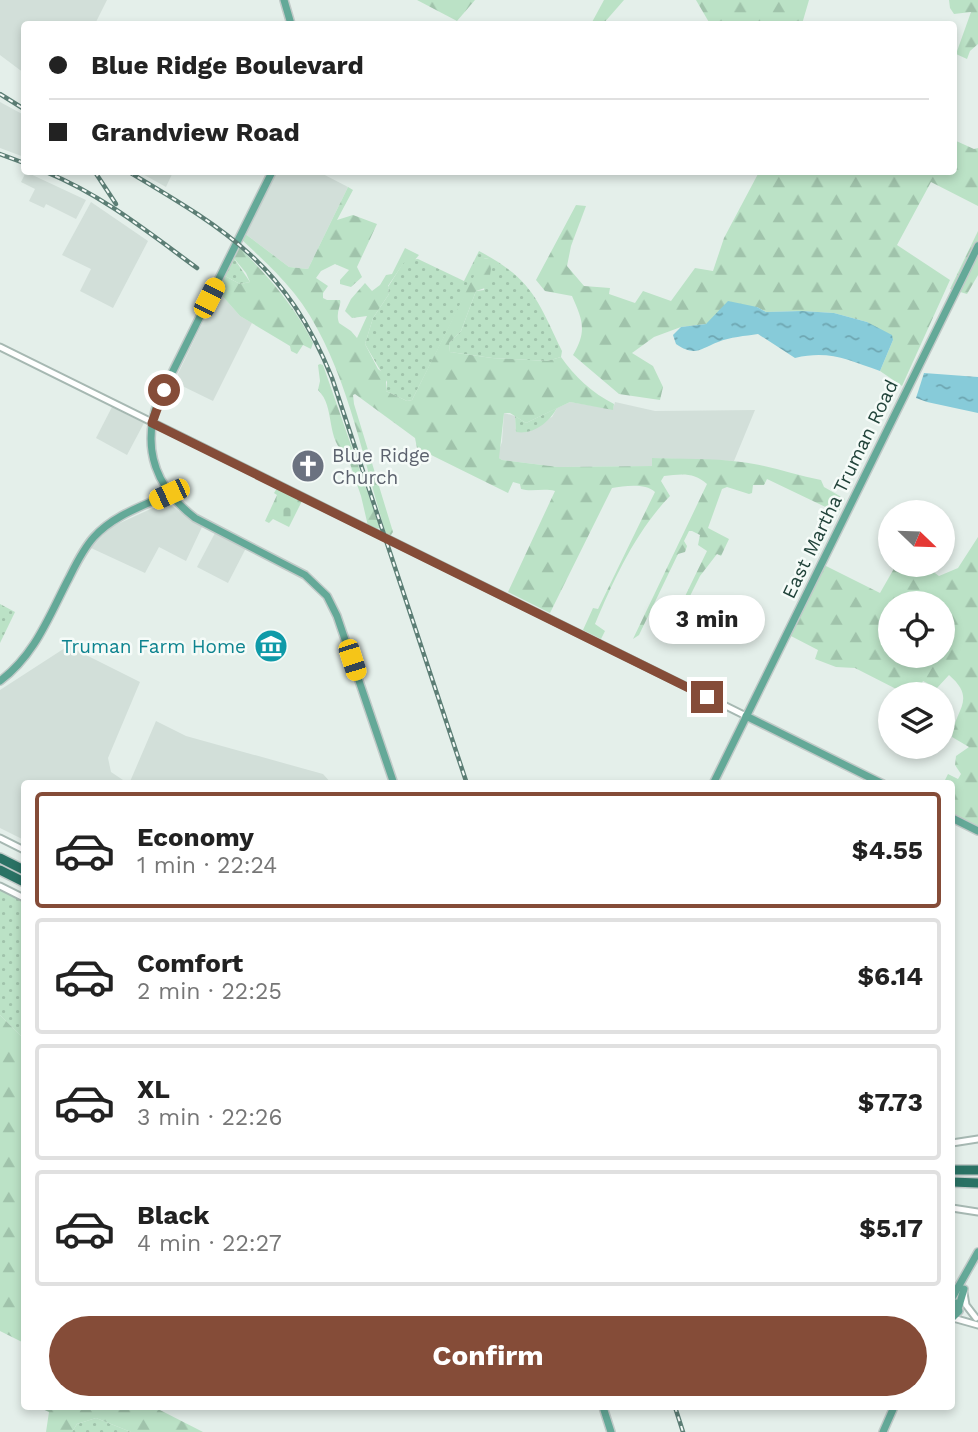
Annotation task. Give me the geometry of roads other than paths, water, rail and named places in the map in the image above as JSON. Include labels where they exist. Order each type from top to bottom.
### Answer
[{"type":"highway","points":[[0,858],[21,868]]},
{"type":"highway","points":[[0,870],[21,881]]},
{"type":"highway","points":[[955,1170],[978,1170]]},
{"type":"highway","points":[[955,1182],[978,1183]]},
{"type":"main road","points":[[284,0],[290,21]]},
{"type":"main road","points":[[271,175],[158,401],[152,423],[153,459],[169,494],[195,518],[297,569],[327,596],[338,616],[393,780]]},
{"type":"main road","name":"East Martha Truman Road","points":[[715,780],[978,246]]},
{"type":"main road","points":[[0,681],[23,662],[32,650],[79,557],[95,535],[119,516],[169,494]]},
{"type":"main road","points":[[746,716],[875,780]]},
{"type":"main road","points":[[955,820],[978,831]]},
{"type":"main road","points":[[956,1303],[978,1252]]},
{"type":"main road","points":[[956,1303],[978,1260]]},
{"type":"main road","points":[[604,1410],[611,1432]]},
{"type":"main road","points":[[883,1432],[893,1410]]},
{"type":"street","points":[[0,348],[746,716]]},
{"type":"street","points":[[0,838],[21,848]]},
{"type":"street","points":[[0,886],[21,896]]},
{"type":"street","points":[[955,1143],[978,1139]]},
{"type":"street","points":[[955,1208],[978,1212]]},
{"type":"street","points":[[964,1287],[966,1305],[977,1321]]},
{"type":"street","points":[[956,1303],[977,1321]]},
{"type":"street","points":[[955,1318],[977,1321]]},
{"type":"water","points":[[728,301],[757,307],[766,312],[834,313],[867,322],[892,335],[893,340],[880,371],[829,356],[795,358],[758,334],[727,339],[697,351],[676,344],[673,335],[681,327],[706,324]]},
{"type":"water","points":[[924,373],[978,377],[978,413],[916,398]]},
{"type":"railway","points":[[0,94],[21,107]]},
{"type":"railway","points":[[0,154],[21,162]]},
{"type":"railway","points":[[53,175],[105,203],[197,268]]},
{"type":"railway","points":[[97,175],[116,204]]},
{"type":"railway","points":[[134,175],[196,213],[250,255],[274,279],[295,306],[314,339],[332,378],[466,780]]},
{"type":"railway","points":[[676,1410],[683,1432]]},
{"type":"place","name":"Blue Ridge Church","points":[[308,466]]},
{"type":"place","name":"Truman Farm Home","points":[[271,646]]}]
